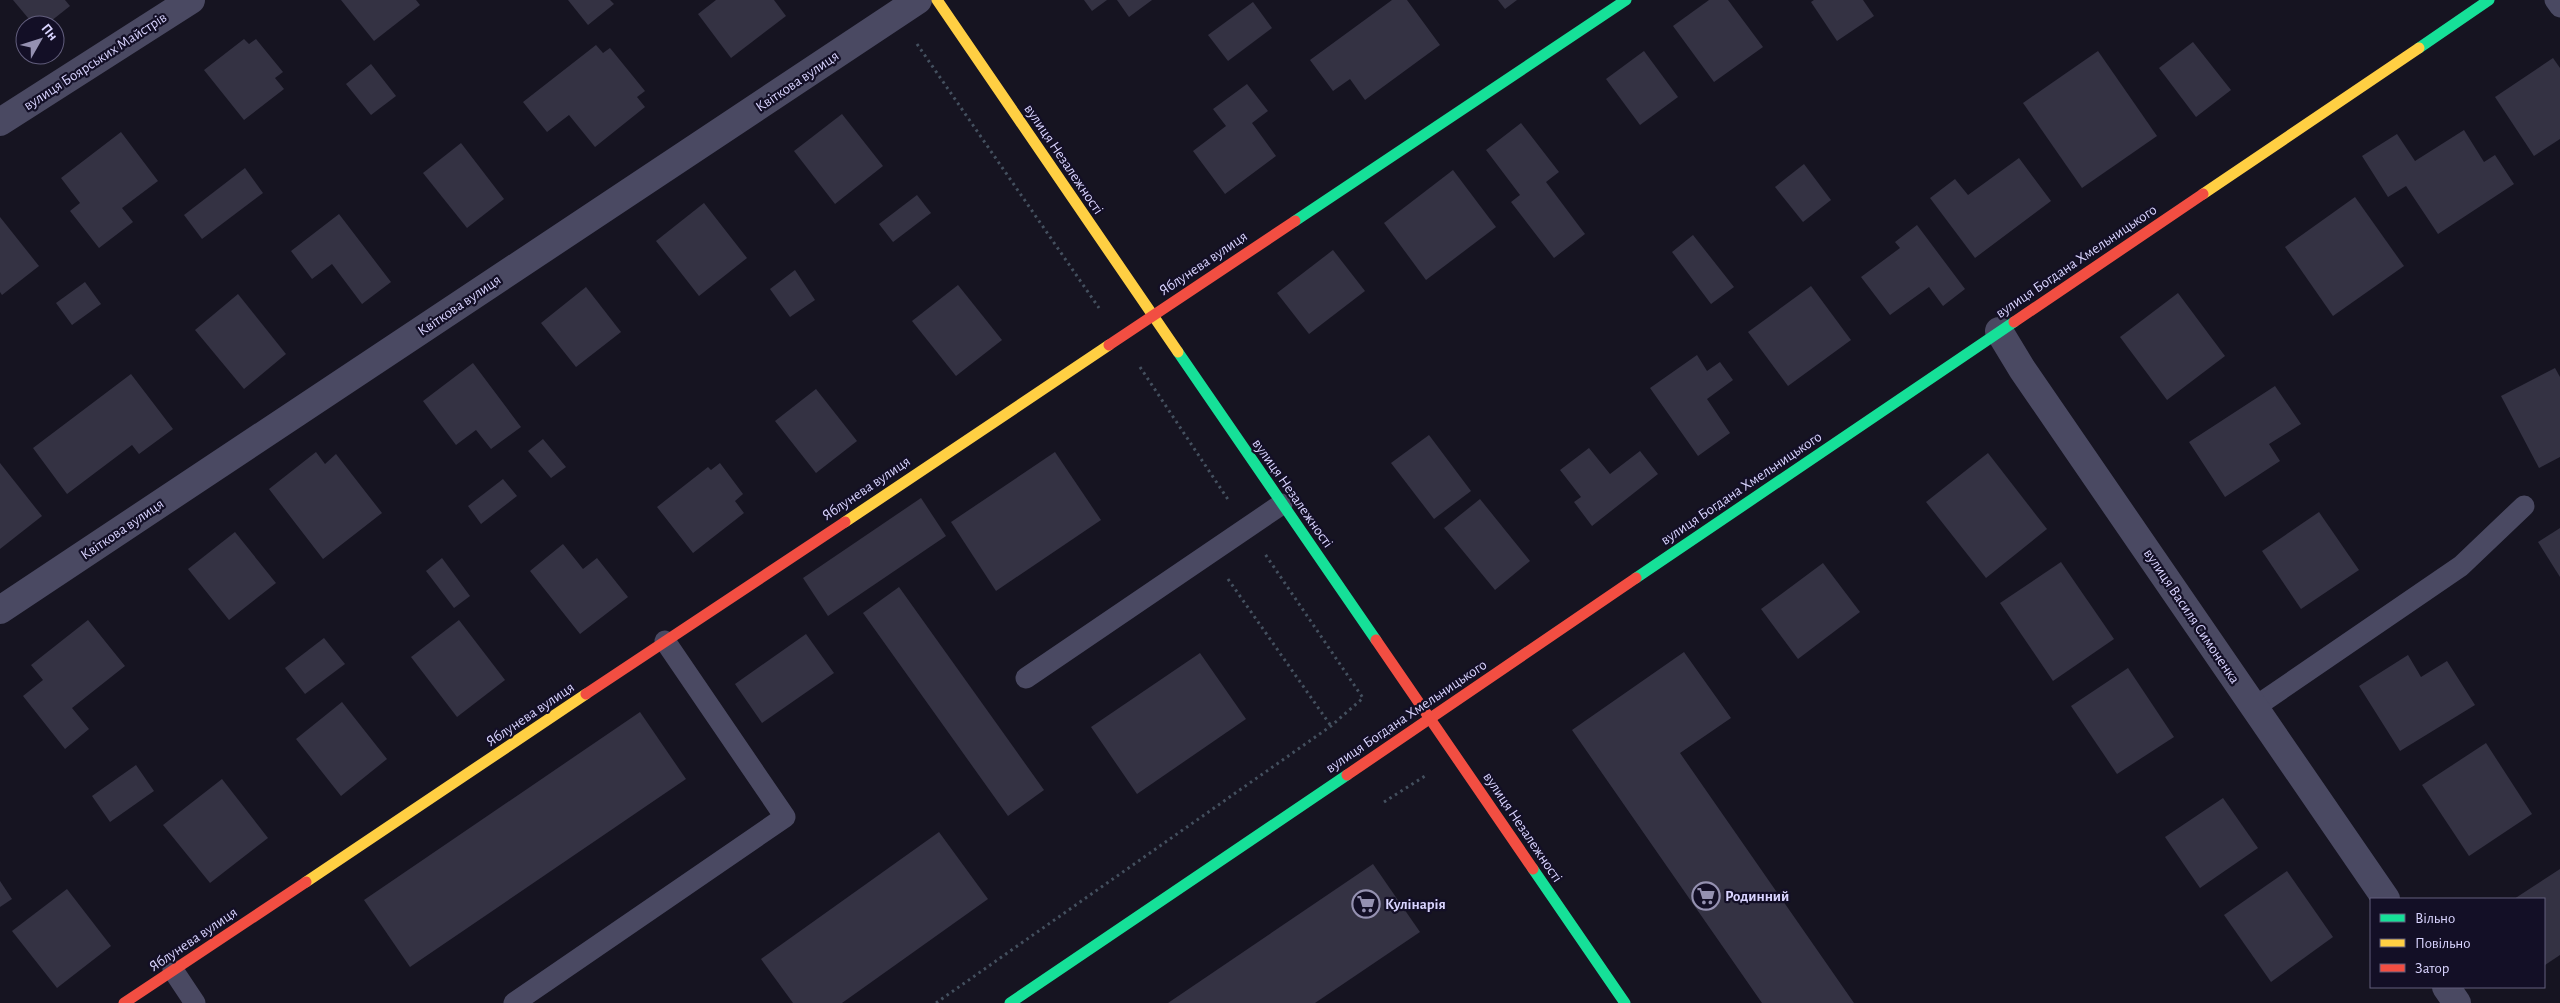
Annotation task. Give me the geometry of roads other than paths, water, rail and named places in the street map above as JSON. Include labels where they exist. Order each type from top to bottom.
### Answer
[{"type":"street","name":"вулиця Боярських Майстрів","points":[[0,122],[191,0]]},
{"type":"street","name":"вулиця Незалежності","points":[[937,0],[1282,504],[1430,716],[1625,1003]]},
{"type":"street","name":"Яблунева вулиця","points":[[124,1003],[1626,0]]},
{"type":"street","name":"вулиця Богдана Хмельницького","points":[[1010,1003],[1430,716],[2489,0]]},
{"type":"street","name":"Квіткова вулиця","points":[[0,610],[908,7]]},
{"type":"street","name":"вулиця Василя Симоненка","points":[[1999,331],[2028,377],[2385,898]]},
{"type":"street","points":[[2447,988],[2457,1003]]},
{"type":"lane","points":[[2555,0],[2560,7]]},
{"type":"lane","points":[[1026,678],[1282,504]]},
{"type":"lane","points":[[2255,707],[2461,566],[2524,506]]},
{"type":"lane","points":[[514,1003],[785,817],[665,641]]},
{"type":"lane","points":[[173,970],[195,1003]]},
{"type":"place","name":"Родинний","points":[[1706,896]]},
{"type":"place","name":"Кулінарія","points":[[1366,904]]}]
